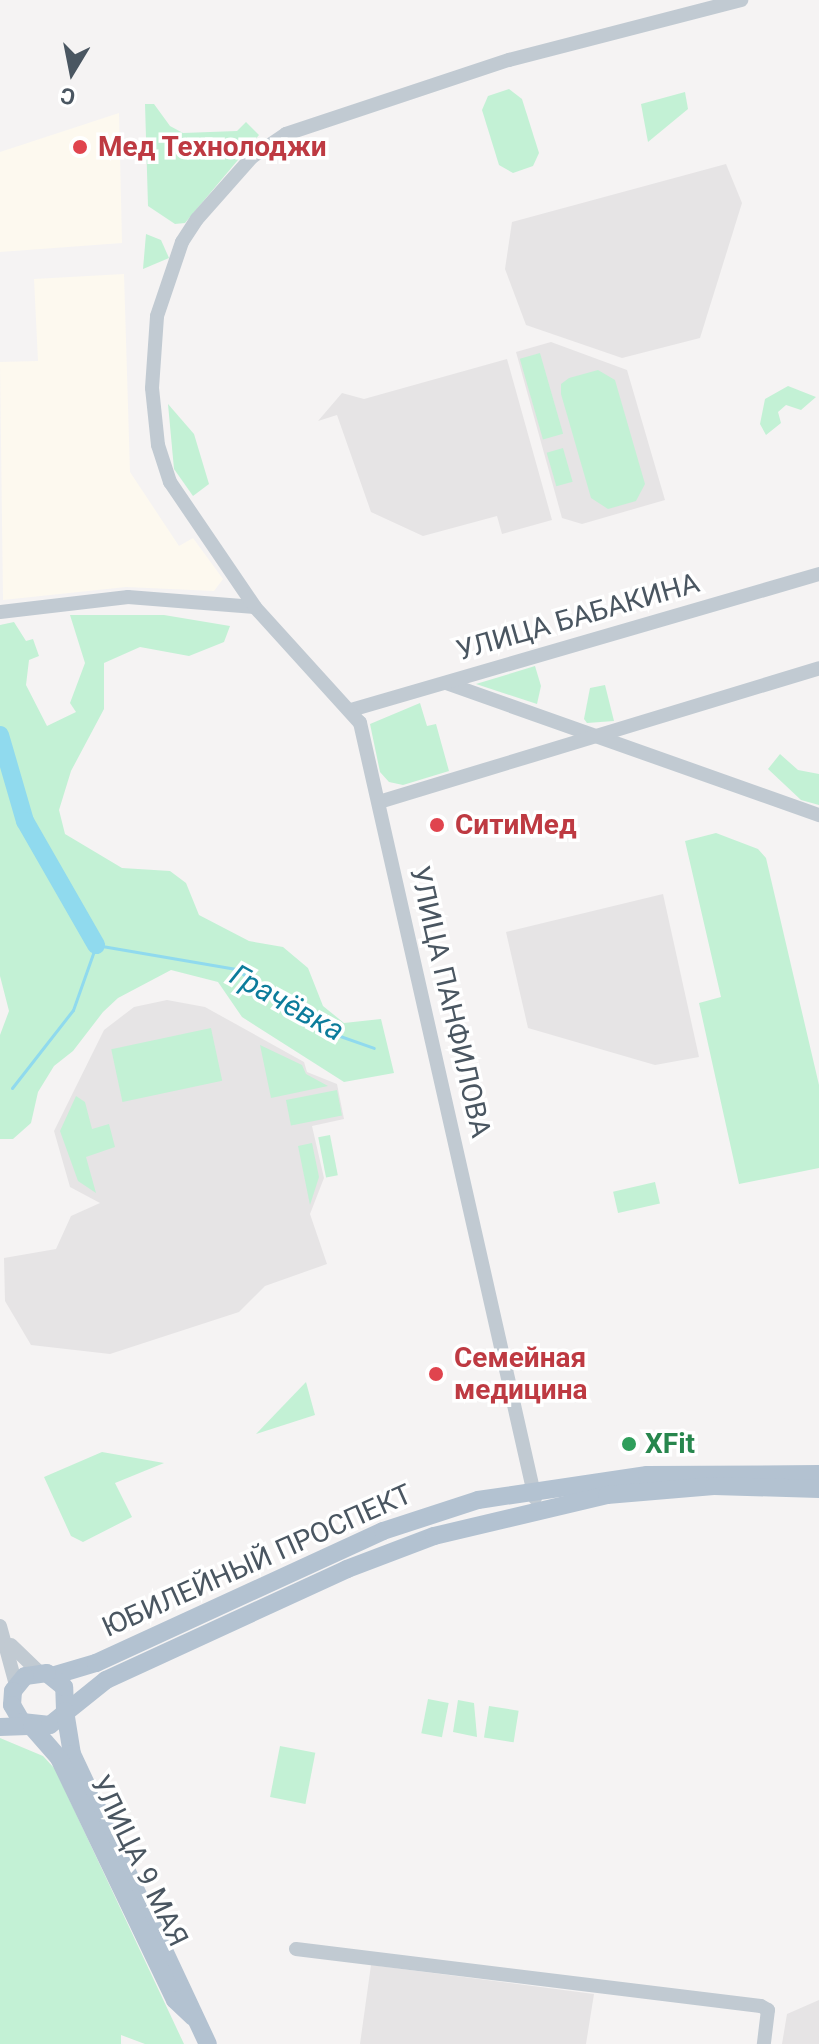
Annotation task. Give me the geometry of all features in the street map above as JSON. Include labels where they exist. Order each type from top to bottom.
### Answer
[{"type":"main road","name":"ЮБИЛЕЙНЫЙ ПРОСПЕКТ","points":[[9,1692],[46,1674],[96,1663],[383,1531],[532,1488],[647,1475],[819,1474]]},
{"type":"main road","name":"ЮБИЛЕЙНЫЙ ПРОСПЕКТ","points":[[0,1727],[50,1725],[106,1680],[347,1569],[434,1536],[537,1509],[649,1490],[819,1489]]},
{"type":"main road","points":[[46,1674],[64,1687],[65,1710]]},
{"type":"main road","points":[[9,1692],[14,1711],[30,1726]]},
{"type":"main road","name":"УЛИЦА 9 МАЯ","points":[[65,1710],[72,1754],[208,2044]]},
{"type":"main road","name":"УЛИЦА 9 МАЯ","points":[[30,1726],[59,1758],[175,2000],[195,2019]]},
{"type":"street","name":"УЛИЦА ПАНФИЛОВА","points":[[537,1509],[360,723],[255,607],[161,465],[152,388],[157,316],[182,242],[252,157],[286,134],[554,48],[741,0]]},
{"type":"street","name":"УЛИЦА БАБАКИНА","points":[[351,710],[819,574]]},
{"type":"street","points":[[0,612],[128,597],[255,607]]},
{"type":"street","points":[[379,802],[819,668]]},
{"type":"street","points":[[445,682],[600,734],[819,815]]},
{"type":"street","points":[[635,747],[641,727],[653,718]]},
{"type":"street","points":[[0,1626],[8,1641],[46,1674]]},
{"type":"street","points":[[8,1641],[9,1692]]},
{"type":"street","points":[[296,1949],[761,2006],[768,2010],[764,2044]]},
{"type":"shaded area","points":[[119,113],[122,243],[0,252],[0,152]]},
{"type":"shaded area","points":[[726,164],[742,203],[700,338],[622,358],[526,325],[505,269],[512,222]]},
{"type":"shaded area","points":[[124,274],[130,472],[179,546],[193,538],[223,579],[214,591],[126,587],[3,600],[0,362],[38,361],[34,279]]},
{"type":"shaded area","points":[[551,342],[627,370],[665,500],[582,524],[562,518],[516,352]]},
{"type":"shaded area","points":[[507,359],[552,520],[502,534],[497,516],[423,536],[371,512],[337,415],[318,421],[342,393],[364,399]]},
{"type":"shaded area","points":[[663,894],[699,1057],[655,1065],[528,1028],[506,932]]},
{"type":"shaded area","points":[[167,1000],[205,1007],[304,1062],[307,1072],[337,1084],[344,1119],[312,1126],[324,1178],[310,1214],[327,1264],[265,1286],[239,1312],[110,1354],[31,1345],[5,1301],[4,1258],[56,1249],[71,1216],[100,1203],[70,1187],[54,1131],[104,1030],[134,1007]]},
{"type":"shaded area","points":[[371,1965],[594,1994],[586,2044],[360,2044]]},
{"type":"shaded area","points":[[819,2000],[819,2044],[782,2044],[787,2014]]},
{"type":"green space","points":[[509,89],[522,99],[539,153],[533,166],[513,173],[499,165],[482,110],[488,96]]},
{"type":"green space","points":[[685,92],[688,109],[648,142],[641,104]]},
{"type":"green space","points":[[145,104],[154,104],[170,126],[183,133],[237,131],[246,122],[259,135],[185,223],[175,224],[148,206]]},
{"type":"green space","points":[[146,234],[161,240],[169,258],[143,269]]},
{"type":"green space","points":[[540,353],[563,434],[543,440],[520,359]]},
{"type":"green space","points":[[598,370],[615,380],[645,484],[636,501],[608,509],[591,498],[561,394],[561,384],[569,378]]},
{"type":"green space","points":[[788,386],[816,397],[801,410],[786,405],[778,412],[781,423],[766,435],[760,424],[765,399]]},
{"type":"green space","points":[[168,404],[194,434],[209,484],[193,496],[174,469]]},
{"type":"green space","points":[[563,448],[573,482],[556,486],[547,453]]},
{"type":"green space","points":[[70,615],[164,615],[230,626],[224,642],[189,656],[140,647],[104,663],[104,709],[71,771],[59,810],[65,834],[122,868],[170,871],[186,883],[199,915],[249,941],[283,947],[308,968],[323,1006],[344,1023],[381,1019],[394,1073],[344,1082],[242,1017],[218,982],[171,970],[118,998],[103,1012],[73,1051],[54,1066],[38,1092],[31,1123],[13,1139],[0,1139],[0,1035],[9,1011],[0,976],[0,625],[14,622],[26,641],[33,639],[39,656],[29,660],[26,685],[47,726],[76,712],[70,703],[85,663]]},
{"type":"green space","points":[[535,666],[541,686],[537,704],[476,684]]},
{"type":"green space","points":[[605,685],[614,721],[587,723],[584,719],[590,688]]},
{"type":"green space","points":[[420,703],[427,726],[436,724],[449,771],[403,785],[389,782],[380,772],[370,724]]},
{"type":"green space","points":[[780,754],[798,770],[819,774],[819,805],[801,800],[768,769]]},
{"type":"green space","points":[[716,833],[758,849],[766,858],[819,1085],[819,1168],[739,1184],[699,1003],[721,997],[685,841]]},
{"type":"green space","points":[[211,1028],[222,1081],[122,1102],[111,1049]]},
{"type":"green space","points":[[260,1045],[302,1065],[306,1074],[328,1086],[271,1098]]},
{"type":"green space","points":[[337,1090],[342,1116],[291,1125],[286,1100]]},
{"type":"green space","points":[[76,1096],[85,1102],[92,1129],[109,1124],[115,1147],[86,1157],[96,1193],[78,1181],[60,1131]]},
{"type":"green space","points":[[330,1135],[338,1175],[326,1178],[318,1137]]},
{"type":"green space","points":[[312,1143],[319,1177],[310,1205],[298,1146]]},
{"type":"green space","points":[[655,1182],[660,1203],[618,1213],[613,1192]]},
{"type":"green space","points":[[306,1382],[315,1415],[256,1434]]},
{"type":"green space","points":[[102,1452],[164,1463],[115,1483],[132,1517],[83,1542],[71,1536],[44,1477]]},
{"type":"green space","points":[[428,1699],[449,1703],[442,1737],[421,1733]]},
{"type":"green space","points":[[458,1700],[474,1703],[477,1737],[453,1732]]},
{"type":"green space","points":[[489,1706],[519,1711],[514,1742],[484,1738]]},
{"type":"green space","points":[[0,1738],[43,1756],[55,1769],[184,2044],[145,2044],[121,2035],[121,2044],[0,2044]]},
{"type":"green space","points":[[280,1746],[315,1753],[305,1804],[270,1797]]},
{"type":"waterway","name":"Грачёвка","points":[[0,735],[25,821],[96,945]]},
{"type":"waterway","name":"Грачёвка","points":[[12,1088],[73,1010],[96,945],[236,969],[320,1029],[374,1048]]},
{"type":"place","name":"Мед Технолоджи","points":[[80,147]]},
{"type":"place","name":"СитиМед","points":[[437,825]]},
{"type":"place","name":"Семейная медицина","points":[[436,1374]]},
{"type":"place","name":"XFit","points":[[629,1444]]}]
